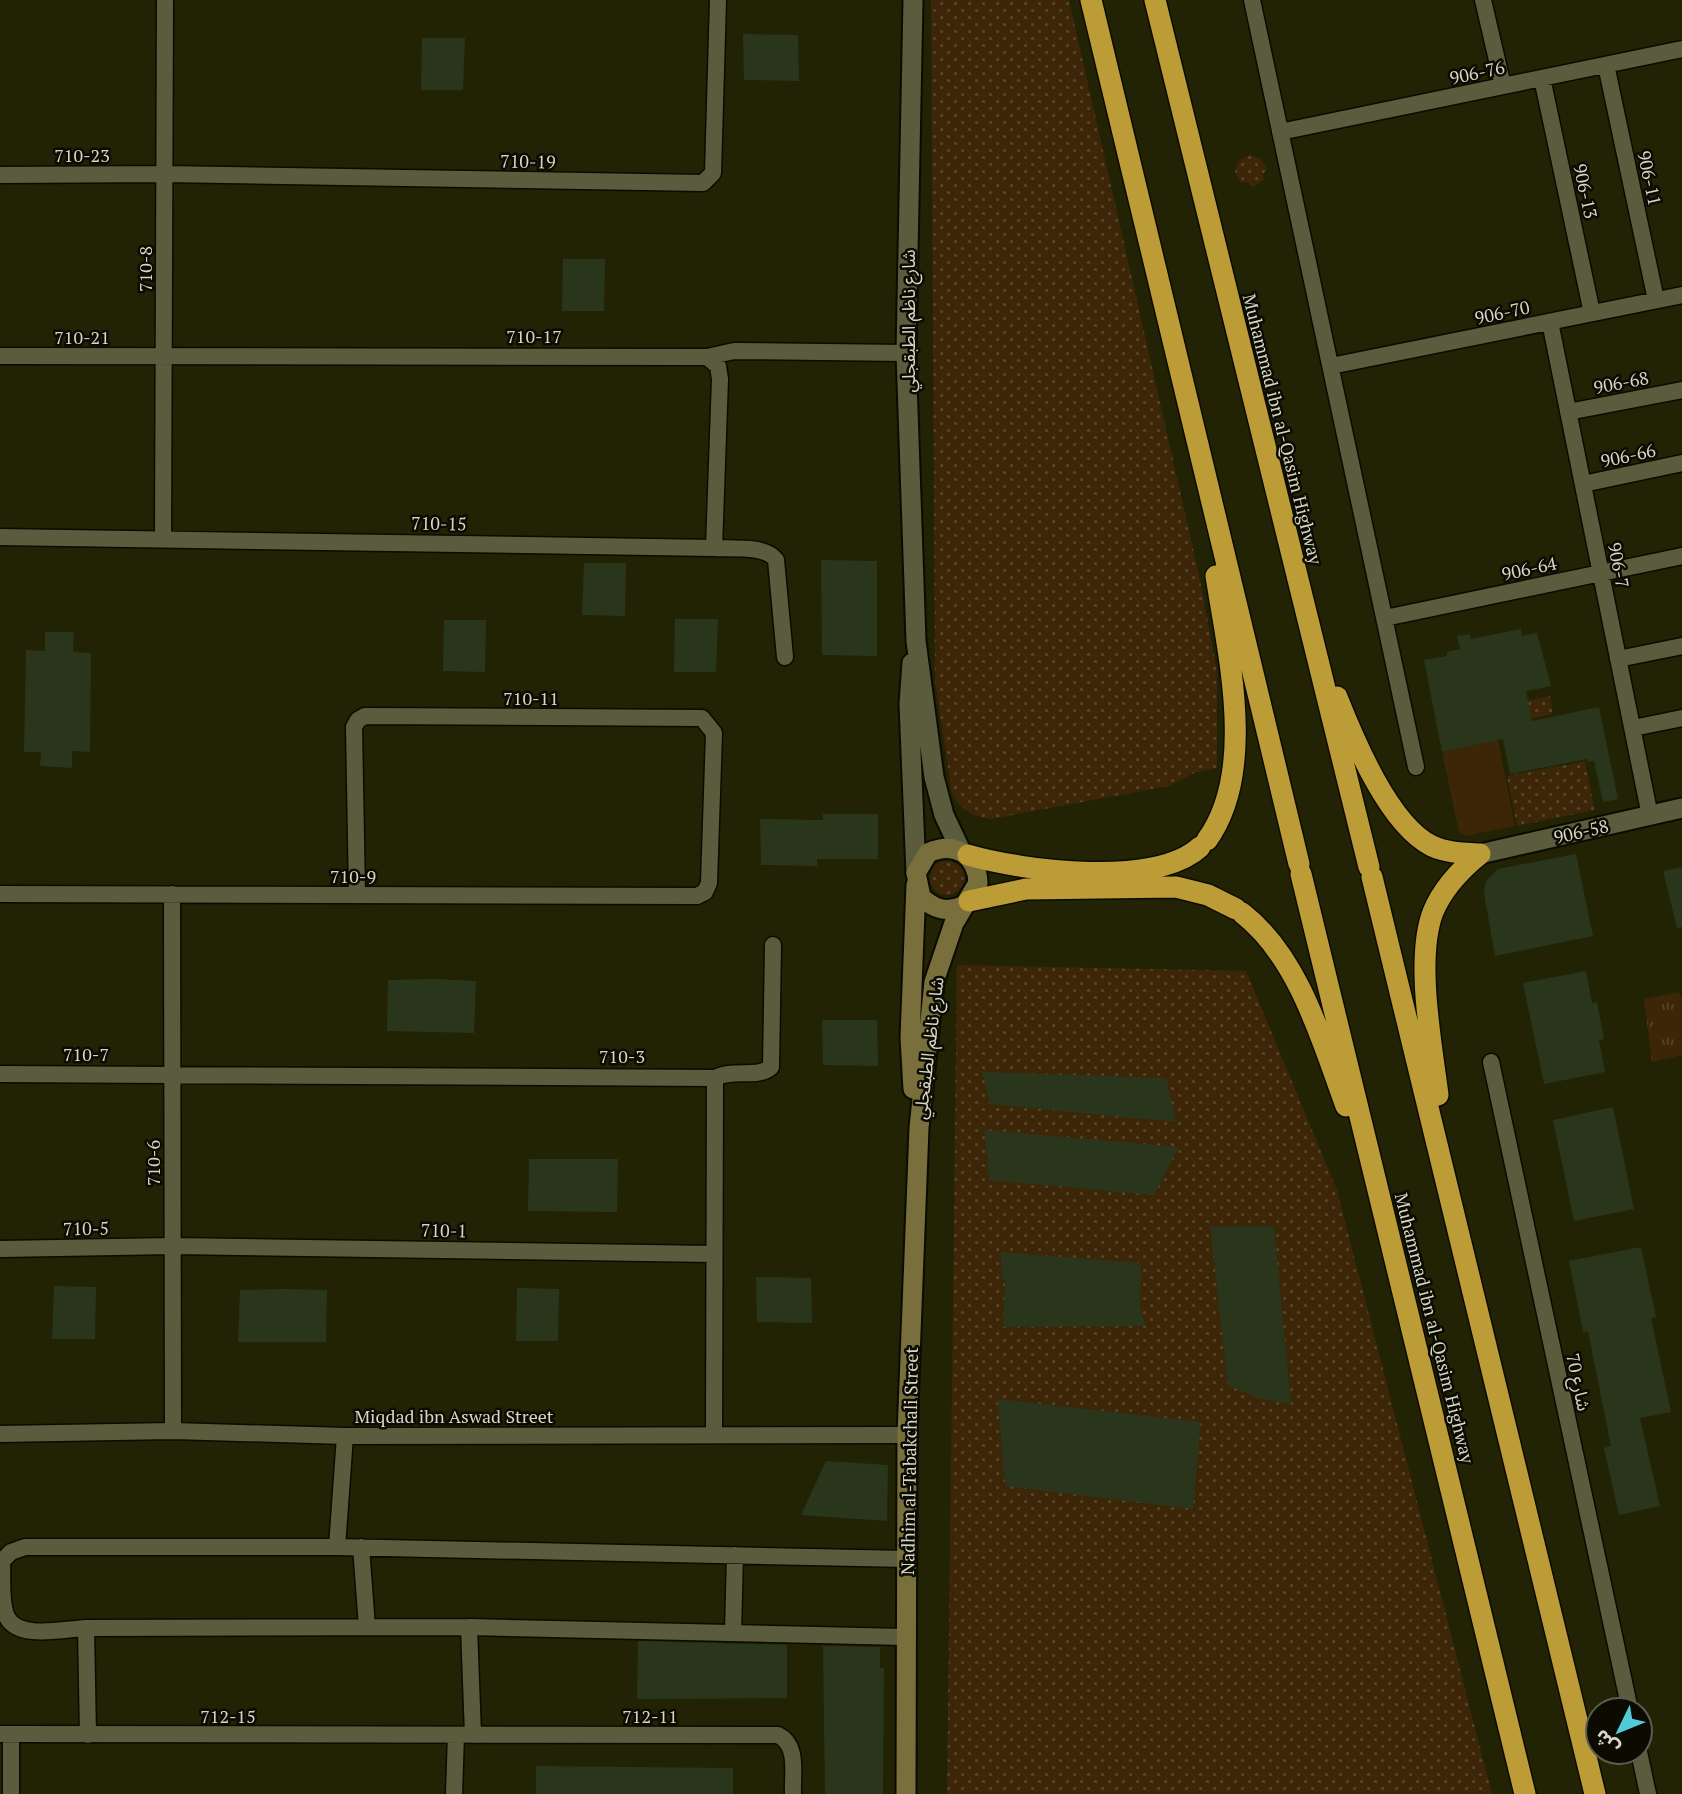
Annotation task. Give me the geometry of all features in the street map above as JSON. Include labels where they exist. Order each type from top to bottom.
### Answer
[{"type":"highway","name":"Muhammad ibn al-Qasim Highway","points":[[1091,0],[1525,1794]]},
{"type":"highway","name":"Muhammad ibn al-Qasim Highway","points":[[1155,0],[1449,1189],[1595,1794]]},
{"type":"highway","points":[[965,853],[1048,870],[1147,870],[1178,862],[1204,843],[1226,807],[1233,759],[1234,699],[1196,439]]},
{"type":"highway","points":[[1304,609],[1354,737],[1403,822],[1433,847],[1454,853],[1480,854]]},
{"type":"highway","points":[[1449,1189],[1427,1008],[1429,927],[1441,897],[1459,871],[1480,854]]},
{"type":"highway","points":[[967,903],[1026,889],[1176,887],[1208,895],[1239,911],[1272,943],[1309,1012],[1381,1202]]},
{"type":"main road","points":[[939,848],[965,853],[974,863],[978,883],[967,903],[953,910],[941,910],[921,897],[916,879],[928,853],[939,848]]},
{"type":"main road","name":"شارع ناظم الطبقجلي","points":[[916,879],[910,1038],[919,1128]]},
{"type":"main road","name":"شارع ناظم الطبقجلي","points":[[919,1128],[934,982],[946,942],[967,903]]},
{"type":"main road","name":"Nadhim al-Tabakchali Street","points":[[906,1794],[908,1435],[919,1128]]},
{"type":"street","name":"710-8","points":[[163,538],[166,0]]},
{"type":"street","name":"710-19","points":[[165,174],[704,183],[713,173],[718,0]]},
{"type":"street","name":"شارع ناظم الطبقجلي","points":[[913,0],[906,353],[916,641]]},
{"type":"street","points":[[1252,0],[1416,767]]},
{"type":"street","points":[[1483,0],[1503,86]]},
{"type":"street","name":"906-76","points":[[1280,132],[1682,49]]},
{"type":"street","name":"906-11","points":[[1606,65],[1656,300]]},
{"type":"street","name":"906-13","points":[[1542,78],[1592,313]]},
{"type":"street","name":"710-23","points":[[0,175],[165,174]]},
{"type":"street","name":"906-70","points":[[1331,366],[1682,295]]},
{"type":"street","name":"906-7","points":[[1550,322],[1650,816]]},
{"type":"street","name":"710-17","points":[[164,355],[707,357],[734,351],[906,353]]},
{"type":"street","name":"710-21","points":[[0,356],[164,355]]},
{"type":"street","points":[[707,357],[718,366],[720,379],[714,548]]},
{"type":"street","name":"906-68","points":[[1568,412],[1682,390]]},
{"type":"street","name":"906-66","points":[[1583,484],[1682,463]]},
{"type":"street","name":"710-15","points":[[0,537],[714,548],[762,552],[774,557],[785,657]]},
{"type":"street","name":"906-64","points":[[1385,618],[1682,556]]},
{"type":"street","points":[[916,641],[934,777],[944,815],[965,853]]},
{"type":"street","points":[[916,641],[909,704],[916,879]]},
{"type":"street","points":[[1618,659],[1682,646]]},
{"type":"street","name":"710-11","points":[[357,895],[354,727],[358,720],[365,716],[702,718],[714,733],[709,883],[705,892]]},
{"type":"street","points":[[1633,728],[1682,718]]},
{"type":"street","name":"906-58","points":[[1480,854],[1682,808]]},
{"type":"street","name":"710-9","points":[[0,894],[697,896],[705,892]]},
{"type":"street","name":"710-6","points":[[172,894],[173,1431]]},
{"type":"street","name":"710-3","points":[[173,1073],[715,1078],[730,1072],[761,1073],[771,1067],[773,945]]},
{"type":"street","name":"شارع 70","points":[[1491,1062],[1627,1696]]},
{"type":"street","name":"710-7","points":[[0,1074],[173,1073]]},
{"type":"street","points":[[714,1434],[715,1078]]},
{"type":"street","name":"710-5","points":[[0,1249],[173,1246]]},
{"type":"street","name":"710-1","points":[[173,1246],[715,1254]]},
{"type":"street","name":"Miqdad ibn Aswad Street","points":[[0,1434],[173,1431],[345,1436],[908,1435]]},
{"type":"street","points":[[337,1547],[345,1436]]},
{"type":"street","points":[[905,1637],[469,1627],[23,1630],[13,1625],[5,1615],[2,1561],[10,1552],[25,1547],[361,1547],[907,1559]]},
{"type":"street","points":[[361,1547],[367,1627]]},
{"type":"street","points":[[733,1633],[735,1555]]},
{"type":"street","points":[[469,1627],[473,1735]]},
{"type":"street","points":[[86,1628],[88,1735]]},
{"type":"street","points":[[6,1734],[11,1794]]},
{"type":"street","name":"712-15","points":[[6,1734],[456,1735]]},
{"type":"street","points":[[454,1794],[456,1735]]},
{"type":"street","name":"712-11","points":[[456,1735],[778,1735],[787,1739],[792,1748],[793,1794]]},
{"type":"street","points":[[1642,1766],[1648,1794]]},
{"type":"green space","points":[[931,0],[1069,0],[1199,575],[1217,671],[1217,768],[1194,773],[1169,786],[991,819],[968,812],[952,794],[935,681]]},
{"type":"green space","points":[[1249,155],[1260,158],[1267,169],[1263,174],[1264,180],[1253,187],[1247,182],[1241,183],[1235,172],[1238,161]]},
{"type":"green space","points":[[1550,696],[1553,714],[1466,732],[1463,714]]},
{"type":"green space","points":[[1498,740],[1515,826],[1465,836],[1459,832],[1442,752]]},
{"type":"green space","points":[[1585,761],[1595,810],[1517,826],[1507,776]]},
{"type":"green space","points":[[947,861],[959,866],[964,878],[959,890],[947,895],[935,890],[930,878],[935,866]]},
{"type":"green space","points":[[957,965],[1246,971],[1337,1190],[1492,1794],[947,1794]]},
{"type":"green space","points":[[1679,992],[1682,1001],[1682,1055],[1652,1062],[1644,999]]},
{"type":"building","points":[[743,34],[798,35],[799,81],[744,80]]},
{"type":"building","points":[[422,38],[465,38],[463,90],[421,90]]},
{"type":"building","points":[[563,259],[605,259],[604,311],[562,311]]},
{"type":"building","points":[[821,560],[877,561],[877,656],[822,655]]},
{"type":"building","points":[[584,563],[626,563],[625,616],[582,615]]},
{"type":"building","points":[[675,619],[718,619],[716,672],[674,672]]},
{"type":"building","points":[[444,620],[486,620],[485,672],[443,671]]},
{"type":"building","points":[[1521,629],[1522,636],[1537,633],[1551,686],[1526,691],[1532,721],[1599,707],[1618,799],[1603,802],[1594,761],[1588,762],[1587,759],[1510,774],[1503,739],[1442,752],[1424,660],[1447,656],[1447,652],[1460,649],[1457,636],[1470,634],[1471,639]]},
{"type":"building","points":[[45,632],[74,632],[73,652],[91,653],[90,752],[72,751],[72,768],[40,766],[41,752],[24,752],[26,650],[45,651]]},
{"type":"building","points":[[823,814],[878,814],[878,859],[817,859],[817,866],[761,865],[760,819],[823,820]]},
{"type":"building","points":[[1576,854],[1593,936],[1495,956],[1484,893],[1486,881],[1498,869]]},
{"type":"building","points":[[1682,867],[1682,927],[1677,928],[1663,871]]},
{"type":"building","points":[[1586,971],[1592,1003],[1597,1002],[1604,1039],[1599,1040],[1605,1072],[1544,1084],[1523,983]]},
{"type":"building","points":[[388,980],[476,981],[474,1033],[387,1031]]},
{"type":"building","points":[[822,1020],[877,1020],[878,1066],[823,1065]]},
{"type":"building","points":[[982,1072],[1166,1078],[1176,1122],[990,1104]]},
{"type":"building","points":[[1613,1107],[1634,1209],[1574,1221],[1553,1120]]},
{"type":"building","points":[[985,1130],[1179,1147],[1154,1195],[989,1180]]},
{"type":"building","points":[[529,1159],[618,1159],[617,1212],[528,1211]]},
{"type":"building","points":[[1274,1226],[1291,1404],[1258,1398],[1228,1385],[1210,1227]]},
{"type":"building","points":[[1641,1247],[1656,1317],[1651,1318],[1671,1412],[1640,1418],[1660,1506],[1619,1515],[1604,1448],[1611,1446],[1588,1331],[1583,1332],[1569,1261]]},
{"type":"building","points":[[1001,1252],[1141,1263],[1140,1308],[1146,1326],[1003,1327],[1005,1280],[1002,1280]]},
{"type":"building","points":[[756,1277],[811,1278],[812,1323],[757,1322]]},
{"type":"building","points":[[54,1286],[96,1287],[95,1339],[52,1339]]},
{"type":"building","points":[[517,1288],[559,1289],[558,1341],[516,1341]]},
{"type":"building","points":[[240,1290],[327,1290],[326,1342],[238,1342]]},
{"type":"building","points":[[998,1399],[1201,1422],[1193,1509],[1005,1486]]},
{"type":"building","points":[[826,1461],[888,1465],[887,1521],[801,1515]]},
{"type":"building","points":[[638,1641],[787,1645],[787,1698],[637,1699]]},
{"type":"building","points":[[823,1646],[880,1647],[880,1668],[884,1668],[883,1794],[825,1794]]},
{"type":"building","points":[[536,1766],[733,1768],[733,1794],[536,1794]]}]
